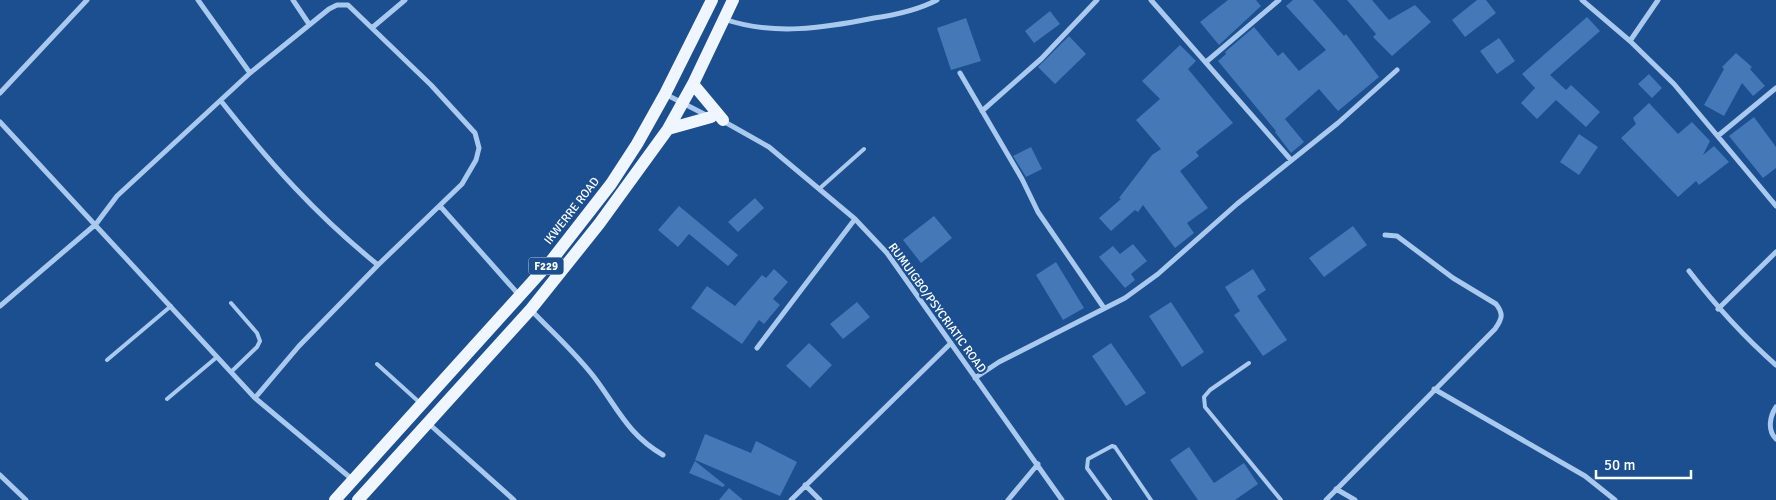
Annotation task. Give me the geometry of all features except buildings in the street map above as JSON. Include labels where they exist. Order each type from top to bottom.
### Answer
[{"type":"main road","name":"IKWERRE ROAD","points":[[335,500],[423,405],[551,261],[610,184],[637,144],[665,94],[712,0]]},
{"type":"main road","name":"F229","points":[[358,500],[531,309],[599,224],[668,129],[693,84],[733,0]]},
{"type":"main road","points":[[668,129],[717,118],[693,84]]},
{"type":"street","points":[[0,93],[87,0]]},
{"type":"street","points":[[198,0],[250,73]]},
{"type":"street","points":[[293,0],[310,24]]},
{"type":"street","points":[[372,27],[405,0]]},
{"type":"street","points":[[723,19],[744,26],[762,28],[822,29],[896,14],[937,0]]},
{"type":"street","points":[[982,111],[1041,59],[1098,0]]},
{"type":"street","points":[[1151,0],[1291,160]]},
{"type":"street","points":[[1206,62],[1279,0]]},
{"type":"street","points":[[1582,0],[1630,41],[1674,84],[1719,135],[1776,206]]},
{"type":"street","points":[[1630,41],[1658,0]]},
{"type":"street","points":[[0,306],[96,224],[117,196],[250,73],[337,4],[348,5],[431,84],[475,133],[479,148],[476,160],[462,184],[378,265],[299,346],[255,398]]},
{"type":"street","points":[[975,378],[998,362],[1065,330],[1125,298],[1158,274],[1237,204],[1338,123],[1397,70]]},
{"type":"street","points":[[960,73],[1022,179],[1038,212],[1104,308]]},
{"type":"street","points":[[1719,135],[1776,88]]},
{"type":"street","name":"RUMUIGBO/PSYCRIATIC ROAD","points":[[665,94],[717,118],[769,147],[855,219],[888,253],[1062,500]]},
{"type":"street","points":[[221,101],[272,164],[340,234],[378,265]]},
{"type":"street","points":[[0,122],[255,398],[353,480]]},
{"type":"street","points":[[440,206],[519,295]]},
{"type":"street","points":[[756,348],[855,219]]},
{"type":"street","points":[[1326,500],[1495,329],[1501,320],[1501,310],[1496,304],[1453,278],[1397,236],[1385,235]]},
{"type":"street","points":[[1718,308],[1776,252]]},
{"type":"street","points":[[1689,271],[1718,308],[1748,341],[1776,365]]},
{"type":"street","points":[[531,309],[592,376],[628,427],[646,445],[663,455]]},
{"type":"street","points":[[791,500],[951,343]]},
{"type":"street","points":[[1434,389],[1585,476],[1615,500]]},
{"type":"street","points":[[1776,407],[1770,427],[1772,435],[1776,439]]},
{"type":"street","points":[[428,422],[514,500]]},
{"type":"street","points":[[1008,500],[1038,464]]},
{"type":"street","points":[[0,474],[26,500]]},
{"type":"street","points":[[805,485],[820,500]]},
{"type":"street","points":[[1336,488],[1355,500]]},
{"type":"lane","points":[[819,190],[864,149]]},
{"type":"lane","points":[[231,303],[258,334],[260,341],[258,347],[231,372]]},
{"type":"lane","points":[[106,360],[171,306]]},
{"type":"lane","points":[[167,399],[217,357]]},
{"type":"lane","points":[[1249,363],[1210,390],[1204,397],[1205,407],[1281,500]]},
{"type":"lane","points":[[377,364],[423,405]]},
{"type":"lane","points":[[1110,500],[1087,468],[1086,463],[1088,459],[1112,446],[1116,447],[1151,500]]}]
